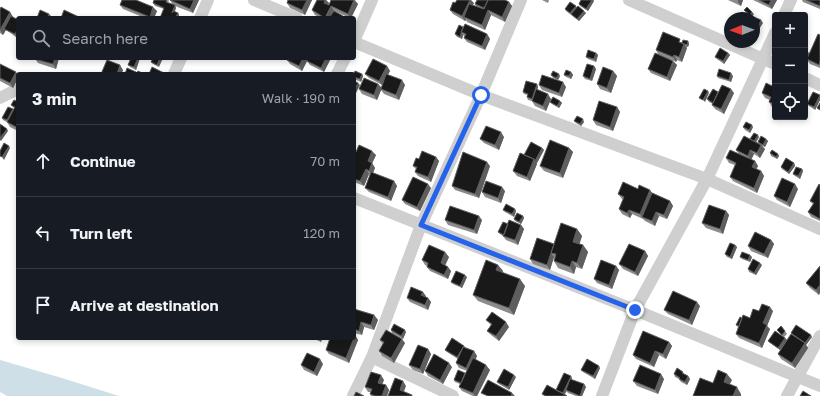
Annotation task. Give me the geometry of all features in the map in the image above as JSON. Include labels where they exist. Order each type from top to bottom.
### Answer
[{"type":"street","points":[[201,16],[208,0]]},
{"type":"street","points":[[254,0],[292,16]]},
{"type":"street","points":[[356,36],[372,0]]},
{"type":"street","points":[[353,396],[372,357],[421,225],[481,95],[521,0]]},
{"type":"street","points":[[629,0],[772,62]]},
{"type":"street","points":[[785,12],[791,0]]},
{"type":"street","points":[[602,396],[635,310],[707,179],[772,39]]},
{"type":"street","points":[[356,42],[481,95],[707,179],[820,229]]},
{"type":"street","points":[[175,72],[180,60]]},
{"type":"street","points":[[338,72],[344,60]]},
{"type":"street","points":[[808,79],[820,85]]},
{"type":"street","points":[[0,98],[16,90]]},
{"type":"street","points":[[356,199],[635,310],[820,386]]},
{"type":"street","points":[[787,396],[820,336]]},
{"type":"street","points":[[372,357],[453,396]]},
{"type":"shaded area","points":[[0,360],[119,396],[7,396],[0,392]]},
{"type":"building","points":[[122,0],[136,0],[153,7],[150,16],[148,16],[120,5]]},
{"type":"building","points":[[154,0],[167,0],[166,2],[175,5],[172,13],[173,11],[178,13],[176,16],[161,16],[164,8],[153,3]]},
{"type":"building","points":[[170,0],[194,0],[190,9]]},
{"type":"building","points":[[288,0],[307,0],[302,10],[287,3]]},
{"type":"building","points":[[317,0],[325,0],[324,3],[329,5],[331,0],[354,0],[348,14],[331,6],[326,16],[322,16],[312,10]]},
{"type":"building","points":[[457,0],[470,0],[462,16],[450,10],[453,2],[455,3]]},
{"type":"building","points":[[477,0],[488,0],[484,8],[475,4]]},
{"type":"building","points":[[488,0],[505,0],[509,2],[502,17],[488,10],[482,25],[464,17],[469,4],[484,9]]},
{"type":"building","points":[[581,0],[592,0],[586,9],[579,4]]},
{"type":"building","points":[[759,0],[771,0],[769,5]]},
{"type":"building","points":[[806,0],[820,0],[820,6]]},
{"type":"building","points":[[570,2],[576,6],[570,13],[565,9]]},
{"type":"building","points":[[578,6],[584,11],[577,19],[571,14]]},
{"type":"building","points":[[1,7],[10,12],[0,30],[0,9]]},
{"type":"building","points":[[747,7],[752,12],[746,12],[744,10]]},
{"type":"building","points":[[40,10],[49,14],[48,16],[38,16]]},
{"type":"building","points":[[64,10],[77,16],[62,16]]},
{"type":"building","points":[[334,11],[343,16],[330,16]]},
{"type":"building","points":[[11,16],[16,19],[15,34],[4,29]]},
{"type":"building","points":[[465,24],[487,34],[482,46],[464,38],[466,34],[461,32]]},
{"type":"building","points":[[459,25],[463,27],[460,37],[455,34]]},
{"type":"building","points":[[663,32],[680,39],[679,42],[684,44],[679,57],[674,55],[673,57],[656,50]]},
{"type":"building","points":[[818,34],[820,35],[819,65],[808,60]]},
{"type":"building","points":[[683,40],[688,41],[687,45],[682,43]]},
{"type":"building","points":[[720,48],[728,53],[723,61],[715,57]]},
{"type":"building","points":[[588,50],[596,53],[594,59],[586,57]]},
{"type":"building","points":[[655,53],[673,61],[667,77],[648,69]]},
{"type":"building","points":[[373,59],[387,66],[379,81],[365,74]]},
{"type":"building","points":[[39,60],[54,60],[53,64]]},
{"type":"building","points":[[107,60],[120,65],[118,72],[102,72]]},
{"type":"building","points":[[130,60],[137,60],[134,67],[128,65]]},
{"type":"building","points":[[152,60],[159,60],[157,65],[151,62]]},
{"type":"building","points":[[287,60],[302,60],[299,66]]},
{"type":"building","points":[[307,60],[325,60],[321,68]]},
{"type":"building","points":[[0,64],[16,72],[10,83],[0,78]]},
{"type":"building","points":[[587,64],[594,66],[590,79],[583,76]]},
{"type":"building","points":[[152,67],[162,72],[150,72]]},
{"type":"building","points":[[603,67],[613,71],[607,88],[597,84]]},
{"type":"building","points":[[127,68],[136,72],[126,72]]},
{"type":"building","points":[[719,69],[731,73],[729,80],[717,76]]},
{"type":"building","points":[[566,70],[571,72],[569,76],[564,75]]},
{"type":"building","points":[[355,71],[362,74],[360,79],[356,78],[356,72]]},
{"type":"building","points":[[553,71],[559,74],[556,78],[551,75]]},
{"type":"building","points":[[386,74],[402,80],[396,95],[381,89]]},
{"type":"building","points":[[542,75],[563,82],[559,93],[539,85]]},
{"type":"building","points":[[364,78],[378,84],[374,95],[359,89]]},
{"type":"building","points":[[526,81],[537,84],[532,99],[527,97],[528,94],[523,92]]},
{"type":"building","points":[[766,83],[772,86],[772,103],[769,102],[771,97],[762,93]]},
{"type":"building","points":[[722,85],[731,89],[721,109],[712,105]]},
{"type":"building","points":[[536,89],[548,94],[543,106],[532,101]]},
{"type":"building","points":[[704,89],[708,91],[703,100],[699,98]]},
{"type":"building","points":[[713,89],[718,92],[713,103],[707,99]]},
{"type":"building","points":[[813,92],[820,95],[814,107],[808,104]]},
{"type":"building","points":[[553,97],[560,101],[557,106],[550,102]]},
{"type":"building","points":[[14,100],[16,101],[16,127],[7,122],[15,107],[11,105]]},
{"type":"building","points":[[599,101],[617,107],[610,127],[593,120]]},
{"type":"building","points":[[820,103],[820,110],[817,108]]},
{"type":"building","points":[[8,107],[13,109],[7,120],[2,118]]},
{"type":"building","points":[[577,116],[583,119],[580,124],[574,121]]},
{"type":"building","points":[[746,122],[752,125],[749,130],[743,127]]},
{"type":"building","points":[[0,124],[7,129],[0,138]]},
{"type":"building","points":[[486,126],[501,132],[495,145],[480,139]]},
{"type":"building","points":[[754,133],[758,135],[754,141],[750,139]]},
{"type":"building","points":[[744,136],[761,145],[757,153],[750,150],[748,156],[736,150]]},
{"type":"building","points":[[761,136],[766,139],[763,145],[758,142]]},
{"type":"building","points":[[550,140],[569,148],[560,173],[540,166]]},
{"type":"building","points":[[531,142],[542,148],[535,161],[534,159],[524,155]]},
{"type":"building","points":[[4,143],[9,146],[2,157],[0,156],[0,151]]},
{"type":"building","points":[[359,145],[372,151],[368,161],[372,163],[369,171],[366,169],[360,181],[356,180],[356,152]]},
{"type":"building","points":[[730,150],[755,161],[752,167],[761,171],[754,188],[730,177],[736,163],[726,158]]},
{"type":"building","points":[[772,150],[778,154],[776,157],[770,153]]},
{"type":"building","points":[[422,151],[436,157],[428,177],[415,172],[417,167],[413,166],[416,158],[419,159]]},
{"type":"building","points":[[463,152],[487,162],[475,194],[452,186]]},
{"type":"building","points":[[520,153],[534,159],[527,177],[513,171]]},
{"type":"building","points":[[786,158],[794,163],[788,172],[781,167]]},
{"type":"building","points":[[796,167],[802,169],[798,176],[793,174]]},
{"type":"building","points":[[371,172],[394,181],[388,197],[365,188]]},
{"type":"building","points":[[413,177],[428,184],[417,207],[402,200]]},
{"type":"building","points":[[782,178],[795,184],[787,202],[774,196]]},
{"type":"building","points":[[486,181],[502,187],[498,198],[482,192]]},
{"type":"building","points":[[623,182],[638,189],[639,185],[650,190],[640,214],[629,210],[627,213],[619,209],[624,197],[618,194]]},
{"type":"building","points":[[819,184],[820,219],[808,212],[814,203],[810,201]]},
{"type":"building","points":[[652,193],[670,201],[664,215],[656,212],[652,221],[642,217]]},
{"type":"building","points":[[506,204],[515,209],[512,214],[503,210]]},
{"type":"building","points":[[709,205],[726,211],[720,229],[702,223]]},
{"type":"building","points":[[450,206],[479,216],[474,230],[445,220]]},
{"type":"building","points":[[517,213],[523,216],[519,222],[514,219]]},
{"type":"building","points":[[509,220],[521,225],[515,240],[503,236]]},
{"type":"building","points":[[503,222],[508,224],[504,235],[498,232]]},
{"type":"building","points":[[561,223],[577,229],[573,242],[583,245],[577,263],[572,261],[570,267],[554,261],[556,254],[551,253]]},
{"type":"building","points":[[755,232],[771,240],[764,254],[748,246]]},
{"type":"building","points":[[537,238],[554,244],[547,265],[530,259]]},
{"type":"building","points":[[730,243],[735,245],[730,257],[725,254]]},
{"type":"building","points":[[629,244],[645,251],[635,272],[619,264]]},
{"type":"building","points":[[429,245],[445,252],[441,263],[448,267],[444,275],[427,267],[428,263],[422,260]]},
{"type":"building","points":[[742,252],[750,255],[748,260],[740,257]]},
{"type":"building","points":[[753,259],[760,263],[754,273],[748,269]]},
{"type":"building","points":[[486,260],[498,265],[496,270],[520,279],[509,308],[473,295]]},
{"type":"building","points":[[601,260],[616,266],[609,285],[594,279]]},
{"type":"building","points":[[820,266],[820,285],[816,290],[806,283]]},
{"type":"building","points":[[456,271],[465,275],[460,286],[451,282]]},
{"type":"building","points":[[411,287],[423,292],[421,295],[428,298],[425,305],[407,298]]},
{"type":"building","points":[[673,291],[697,302],[689,320],[664,310]]},
{"type":"building","points":[[762,304],[770,307],[763,323],[767,325],[759,343],[736,334],[743,315],[750,318],[753,309],[759,311]]},
{"type":"building","points":[[356,310],[374,315],[371,325],[361,322],[359,331],[356,330]]},
{"type":"building","points":[[492,312],[506,322],[496,336],[487,331],[492,324],[486,320]]},
{"type":"building","points":[[740,317],[742,318],[739,326],[736,325]]},
{"type":"building","points":[[394,324],[405,330],[401,336],[391,330]]},
{"type":"building","points":[[796,325],[811,335],[805,343],[791,333]]},
{"type":"building","points":[[781,326],[785,331],[782,335],[777,330]]},
{"type":"building","points":[[386,330],[402,339],[391,358],[379,351],[384,342],[380,340]]},
{"type":"building","points":[[643,331],[669,342],[663,354],[655,351],[650,363],[633,355]]},
{"type":"building","points":[[775,331],[785,338],[778,348],[768,341]]},
{"type":"building","points":[[791,334],[805,343],[792,363],[778,354]]},
{"type":"building","points":[[452,338],[464,346],[457,357],[445,350]]},
{"type":"building","points":[[329,340],[353,340],[346,358],[326,350]]},
{"type":"building","points":[[418,345],[428,349],[420,369],[409,365]]},
{"type":"building","points":[[463,347],[474,351],[466,368],[456,363]]},
{"type":"building","points":[[307,353],[320,359],[314,372],[301,365]]},
{"type":"building","points":[[434,354],[449,363],[440,380],[425,371]]},
{"type":"building","points":[[473,358],[486,365],[473,393],[459,387]]},
{"type":"building","points":[[587,359],[599,366],[593,376],[581,370]]},
{"type":"building","points":[[640,365],[661,374],[655,390],[633,381]]},
{"type":"building","points":[[677,368],[688,376],[685,382],[674,374]]},
{"type":"building","points":[[504,369],[514,375],[508,387],[497,382]]},
{"type":"building","points":[[458,370],[465,373],[461,383],[454,380]]},
{"type":"building","points":[[718,370],[727,374],[724,382],[737,387],[733,396],[693,396],[700,378],[713,383]]},
{"type":"building","points":[[371,372],[381,375],[378,383],[386,385],[382,396],[370,394],[372,389],[365,387]]},
{"type":"building","points":[[564,373],[571,376],[563,393],[556,390]]},
{"type":"building","points":[[395,378],[403,381],[400,390],[412,396],[388,396]]},
{"type":"building","points":[[570,379],[584,384],[580,396],[566,390]]},
{"type":"building","points":[[488,380],[512,393],[511,396],[488,396],[481,393]]},
{"type":"building","points":[[547,385],[567,396],[546,396],[542,394]]},
{"type":"building","points":[[803,391],[811,396],[800,396]]},
{"type":"building","points":[[356,392],[364,396],[354,396]]},
{"type":"route","points":[[481,95],[421,225],[635,310]]}]
